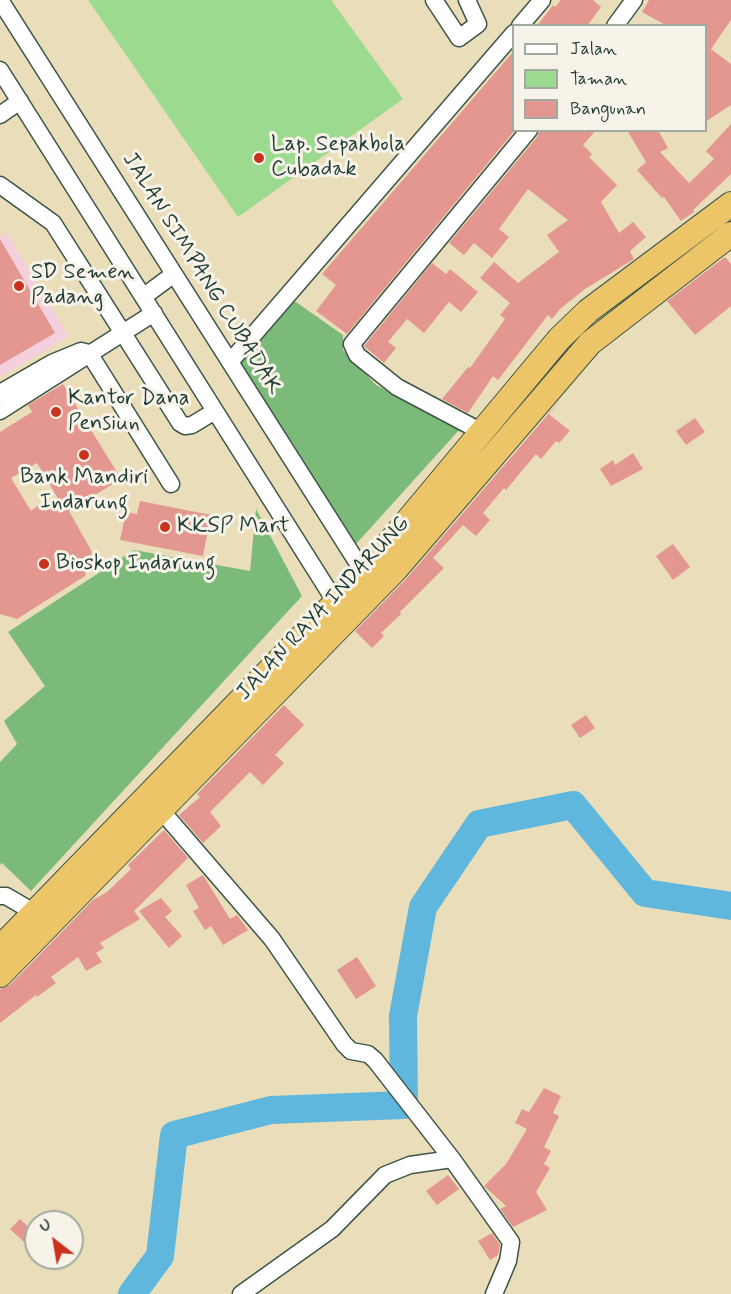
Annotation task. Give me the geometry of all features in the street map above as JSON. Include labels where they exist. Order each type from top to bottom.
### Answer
[{"type":"highway","name":"JALAN RAYA INDARUNG","points":[[0,948],[42,917],[160,810],[341,611],[364,573],[480,431],[571,327],[731,204]]},
{"type":"highway","name":"JALAN RAYA INDARUNG","points":[[0,975],[42,917],[341,611],[368,598],[590,343],[731,234]]},
{"type":"street","name":"JALAN SIMPANG CUBADAK","points":[[0,0],[364,573]]},
{"type":"street","points":[[434,0],[459,38],[478,24],[466,0]]},
{"type":"street","points":[[522,24],[542,0]]},
{"type":"street","points":[[616,24],[634,0]]},
{"type":"street","points":[[230,363],[512,34]]},
{"type":"street","points":[[0,70],[341,611]]},
{"type":"street","points":[[0,115],[20,100]]},
{"type":"street","points":[[480,431],[397,387],[357,355],[352,344],[527,132]]},
{"type":"street","points":[[0,185],[53,223],[180,423],[185,426],[192,425],[215,411]]},
{"type":"street","points":[[143,297],[174,274]]},
{"type":"street","points":[[0,411],[154,313]]},
{"type":"street","points":[[0,393],[52,363],[81,351],[89,353],[171,484]]},
{"type":"street","points":[[364,573],[368,598]]},
{"type":"street","points":[[160,810],[272,939],[344,1044],[351,1051],[368,1054],[384,1071],[435,1135],[512,1242],[508,1261],[494,1294]]},
{"type":"street","points":[[0,896],[6,896],[42,917]]},
{"type":"street","points":[[241,1294],[332,1230],[385,1175],[410,1165],[452,1159]]},
{"type":"shaded area","name":"SD Semen Padang","points":[[7,233],[69,336],[0,377],[0,237]]},
{"type":"green space","name":"Lap. Sepakbola Cubadak","points":[[88,0],[331,0],[403,99],[238,217]]},
{"type":"green space","points":[[293,300],[343,335],[343,350],[376,385],[460,429],[347,554],[232,369]]},
{"type":"green space","points":[[256,509],[302,596],[31,891],[2,863],[0,865],[0,762],[17,744],[4,721],[45,686],[8,632],[134,550],[250,571]]},
{"type":"building","points":[[561,0],[593,0],[601,7],[588,24],[539,24],[553,5],[555,7]]},
{"type":"building","points":[[649,0],[731,0],[731,20],[711,49],[731,64],[731,105],[707,121],[707,24],[663,24],[642,12]]},
{"type":"building","points":[[512,53],[513,132],[347,334],[316,311],[336,285],[322,274]]},
{"type":"building","points":[[731,124],[731,174],[693,210],[694,212],[681,221],[664,197],[662,198],[637,170],[646,162],[628,132],[659,132],[668,148],[660,152],[689,183],[714,159],[706,151]]},
{"type":"building","points":[[538,132],[594,132],[583,145],[592,154],[589,157],[617,185],[601,202],[619,233],[633,222],[646,237],[630,251],[634,259],[585,289],[560,309],[552,319],[548,315],[498,380],[493,376],[468,413],[442,399],[468,367],[470,368],[505,319],[500,315],[510,303],[480,278],[494,262],[518,283],[559,252],[547,235],[568,220],[528,189],[499,229],[509,237],[492,258],[474,243],[464,255],[449,243],[537,137]]},
{"type":"building","name":"SD Semen Padang","points":[[0,239],[55,333],[0,365]]},
{"type":"building","points":[[725,257],[731,264],[731,306],[695,335],[667,301]]},
{"type":"building","points":[[432,263],[446,274],[450,269],[478,292],[461,312],[449,302],[424,333],[407,319],[388,342],[396,348],[384,363],[364,346]]},
{"type":"building","points":[[63,384],[121,479],[69,511],[92,552],[85,576],[17,619],[0,614],[0,432],[32,412],[28,405]],"holes":[[[37,463],[63,507],[40,504],[31,511],[11,478]]]},
{"type":"building","points":[[563,397],[549,414],[570,431],[559,443],[556,441],[541,459],[536,454],[506,490],[504,488],[483,513],[490,520],[476,536],[463,525],[433,558],[444,568],[381,633],[384,636],[372,648],[355,631],[407,578]]},
{"type":"building","points":[[695,418],[705,432],[686,445],[676,431]]},
{"type":"building","points":[[633,453],[643,469],[611,486],[600,469],[613,460],[615,465]]},
{"type":"building","name":"KKSP Mart","points":[[140,501],[211,515],[203,556],[120,540],[126,512],[137,514]]},
{"type":"building","points":[[673,544],[690,567],[673,580],[656,556]]},
{"type":"building","points":[[284,705],[304,725],[275,755],[284,763],[263,785],[250,772],[210,812],[221,826],[203,843],[179,815],[200,797],[197,794]]},
{"type":"building","points":[[586,715],[595,728],[580,738],[571,725]]},
{"type":"building","points":[[164,830],[188,858],[134,911],[140,919],[100,943],[104,948],[96,953],[102,962],[86,971],[78,957],[51,977],[56,983],[37,997],[36,995],[0,1023],[0,989],[10,985],[93,900],[107,892],[131,869],[128,865]]},
{"type":"building","points":[[203,875],[230,919],[237,915],[248,930],[223,945],[211,926],[205,930],[193,911],[199,908],[186,885]]},
{"type":"building","points":[[161,898],[172,911],[165,917],[182,936],[169,948],[139,911]]},
{"type":"building","points":[[357,957],[376,986],[356,999],[337,970]]},
{"type":"building","points":[[544,1088],[561,1096],[553,1113],[559,1116],[544,1147],[551,1151],[544,1164],[550,1168],[536,1192],[547,1210],[513,1227],[500,1209],[506,1206],[484,1186],[506,1164],[527,1129],[515,1123],[522,1109],[529,1112]]},
{"type":"building","points":[[448,1175],[459,1189],[437,1205],[426,1191]]},
{"type":"building","points":[[20,1219],[24,1223],[24,1242],[10,1229]]},
{"type":"building","points":[[492,1233],[500,1245],[498,1255],[490,1260],[478,1241]]},
{"type":"waterway","points":[[132,1294],[160,1256],[174,1135],[271,1110],[404,1105],[403,1016],[423,907],[479,824],[573,805],[645,893],[731,906]]},
{"type":"place","name":"Lap. Sepakbola Cubadak","points":[[259,158]]},
{"type":"place","name":"SD Semen Padang","points":[[19,286]]},
{"type":"place","name":"Kantor Dana Pensiun","points":[[56,412]]},
{"type":"place","name":"Bank Mandiri Indarung","points":[[84,455]]},
{"type":"place","name":"KKSP Mart","points":[[165,527]]},
{"type":"place","name":"Bioskop Indarung","points":[[44,564]]}]
